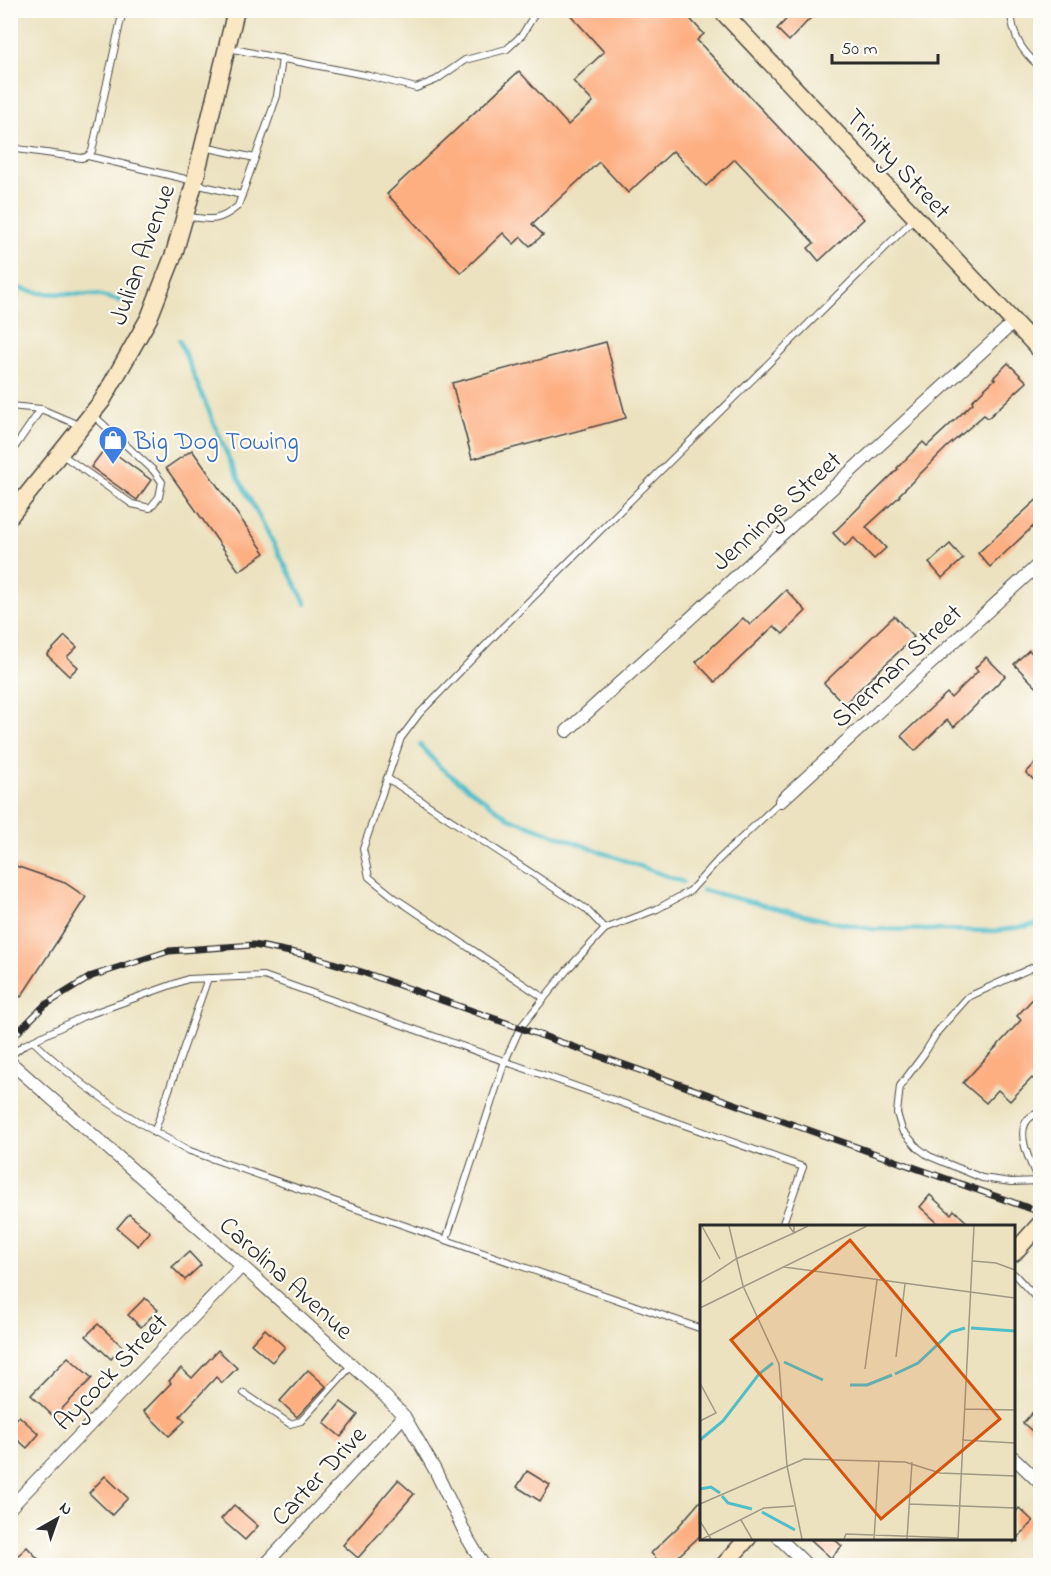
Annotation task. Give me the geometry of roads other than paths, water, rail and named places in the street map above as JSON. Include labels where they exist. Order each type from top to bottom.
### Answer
[{"type":"street","name":"Julian Avenue","points":[[10,516],[102,402],[143,331],[174,254],[195,183],[236,10]]},
{"type":"street","name":"Trinity Street","points":[[721,10],[1041,350]]},
{"type":"street","name":"Jennings Street","points":[[567,731],[1014,322]]},
{"type":"street","name":"Sherman Street","points":[[781,801],[1041,563]]},
{"type":"street","name":"Carolina Avenue","points":[[10,1062],[242,1266],[404,1416],[435,1470],[468,1539],[484,1566]]},
{"type":"street","points":[[1015,1252],[1038,1231]]},
{"type":"street","name":"Aycock Street","points":[[10,1508],[242,1266]]},
{"type":"street","name":"Carter Drive","points":[[264,1566],[404,1416]]},
{"type":"street","points":[[1015,1459],[1041,1483]]},
{"type":"street","points":[[723,1566],[747,1540]]},
{"type":"street","points":[[780,1540],[808,1566]]},
{"type":"lane","points":[[88,156],[92,151],[123,10]]},
{"type":"lane","points":[[227,47],[416,88],[436,80],[465,60],[507,49],[522,35],[537,10]]},
{"type":"lane","points":[[1010,10],[1013,34],[1026,55],[1041,67]]},
{"type":"lane","points":[[185,216],[209,220],[225,217],[238,206],[277,96],[282,58]]},
{"type":"lane","points":[[204,146],[255,158]]},
{"type":"lane","points":[[10,148],[82,158],[88,156],[242,195]]},
{"type":"lane","points":[[544,998],[369,878],[363,849],[401,738],[418,714],[520,610],[916,217]]},
{"type":"lane","points":[[10,406],[41,409],[87,420],[153,470],[162,482],[159,497],[150,508],[132,504],[60,454]]},
{"type":"lane","points":[[10,454],[41,409]]},
{"type":"lane","points":[[387,778],[586,909],[605,929]]},
{"type":"lane","points":[[446,1240],[506,1061],[520,1028],[567,970],[605,929],[657,909],[690,891],[719,859],[781,801]]},
{"type":"lane","points":[[1041,964],[968,998],[938,1031],[900,1086],[897,1113],[902,1130],[928,1156],[982,1178],[1011,1182],[1039,1181],[1023,1142],[1025,1125],[1033,1114],[1041,1113]]},
{"type":"lane","points":[[10,1056],[33,1041],[92,1013],[188,979],[264,976],[803,1167],[783,1225]]},
{"type":"lane","points":[[154,1132],[208,978]]},
{"type":"lane","points":[[33,1041],[55,1062],[154,1132],[190,1151],[700,1328]]},
{"type":"lane","points":[[1015,1275],[1041,1302]]},
{"type":"lane","points":[[244,1394],[290,1424],[301,1421],[351,1366]]},
{"type":"waterway","points":[[10,290],[18,288],[40,293],[97,295],[121,301]]},
{"type":"waterway","points":[[179,340],[232,466],[306,604]]},
{"type":"waterway","points":[[420,745],[441,768],[509,818],[683,882]]},
{"type":"waterway","points":[[702,890],[828,921],[872,929],[996,931],[1040,924]]},
{"type":"railway","points":[[10,1040],[45,1005],[92,976],[169,951],[254,945],[311,956],[365,973],[1040,1212]]},
{"type":"place","name":"Big Dog Towing","points":[[113,466]]}]
